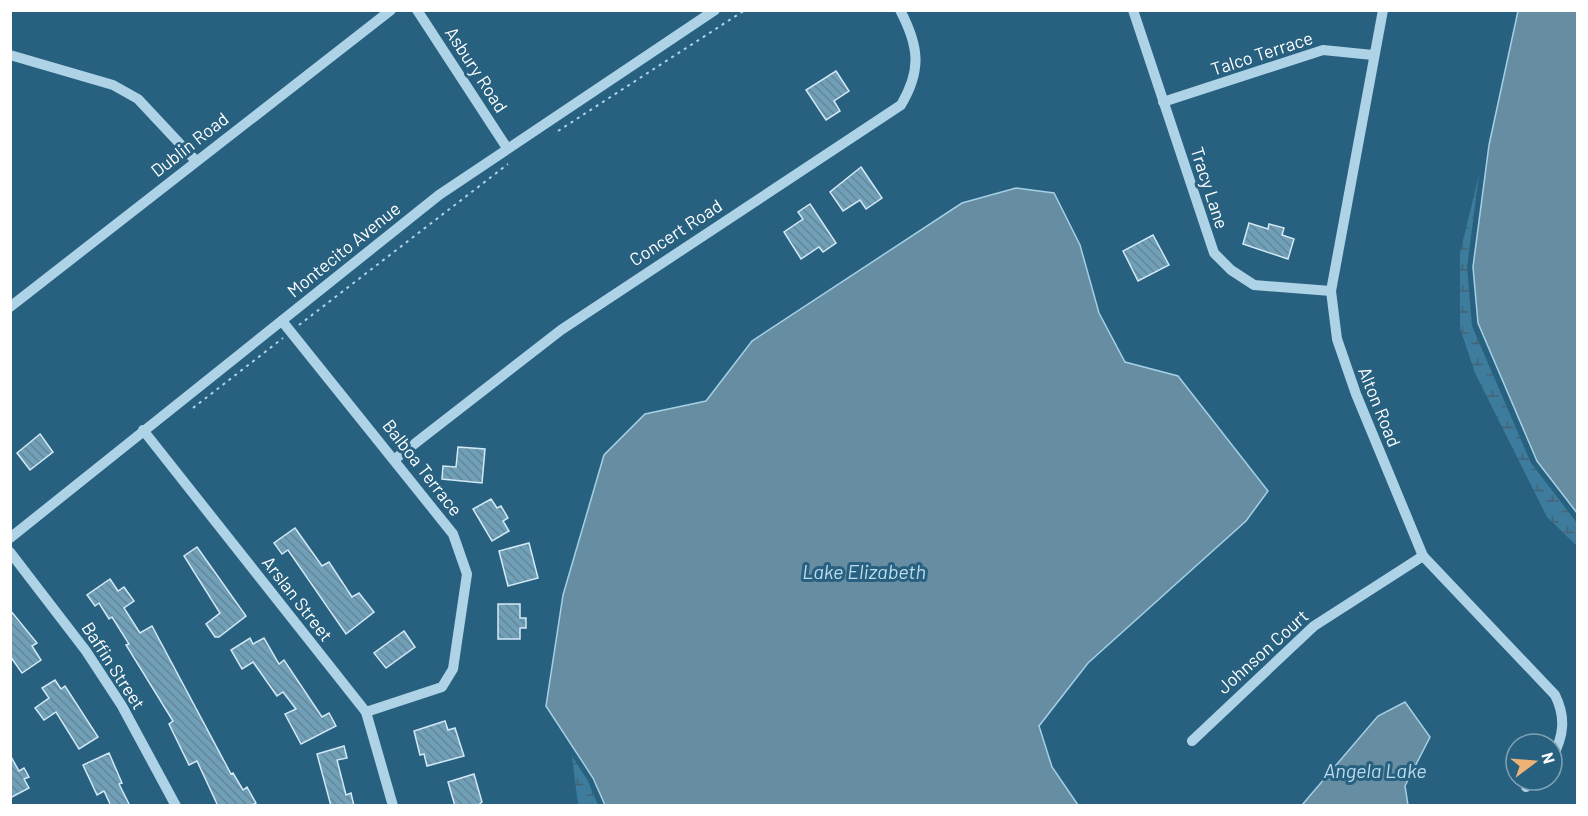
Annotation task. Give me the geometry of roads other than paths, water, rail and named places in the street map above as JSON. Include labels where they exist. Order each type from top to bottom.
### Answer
[{"type":"street","name":"Dublin Road","points":[[10,307],[391,10]]},
{"type":"street","name":"Asbury Road","points":[[417,10],[507,148]]},
{"type":"street","name":"Montecito Avenue","points":[[10,538],[439,195],[715,10]]},
{"type":"street","name":"Concert Road","points":[[395,459],[578,318],[901,105],[912,86],[916,54],[912,32],[900,10]]},
{"type":"street","name":"Tracy Lane","points":[[1133,10],[1214,253],[1231,270],[1254,285],[1330,291]]},
{"type":"street","name":"Alton Road","points":[[1383,10],[1330,291],[1343,361],[1423,556],[1555,695],[1562,712],[1562,732]]},
{"type":"street","name":"Talco Terrace","points":[[1163,102],[1323,51],[1373,55]]},
{"type":"street","points":[[10,55],[113,85],[138,99],[196,161]]},
{"type":"street","name":"Balboa Terrace","points":[[282,321],[453,534],[467,574],[453,669],[442,687],[366,712]]},
{"type":"street","name":"Arslan Street","points":[[143,430],[366,712],[393,806]]},
{"type":"street","name":"Baffin Street","points":[[10,552],[86,651],[122,706],[176,806]]},
{"type":"street","name":"Johnson Court","points":[[1192,741],[1314,626],[1423,556]]},
{"type":"water","points":[[1518,11],[1577,11],[1577,513],[1537,461],[1478,323],[1473,267],[1489,145]]},
{"type":"water","name":"Lake Elizabeth","points":[[1016,188],[1054,193],[1080,245],[1099,313],[1125,362],[1178,376],[1268,491],[1246,521],[1088,663],[1039,726],[1052,767],[1078,805],[605,805],[593,778],[546,706],[563,595],[604,455],[645,414],[706,401],[752,341],[962,203]]},
{"type":"water","name":"Angela Lake","points":[[1405,702],[1430,737],[1405,786],[1408,805],[1302,805],[1378,716]]}]
